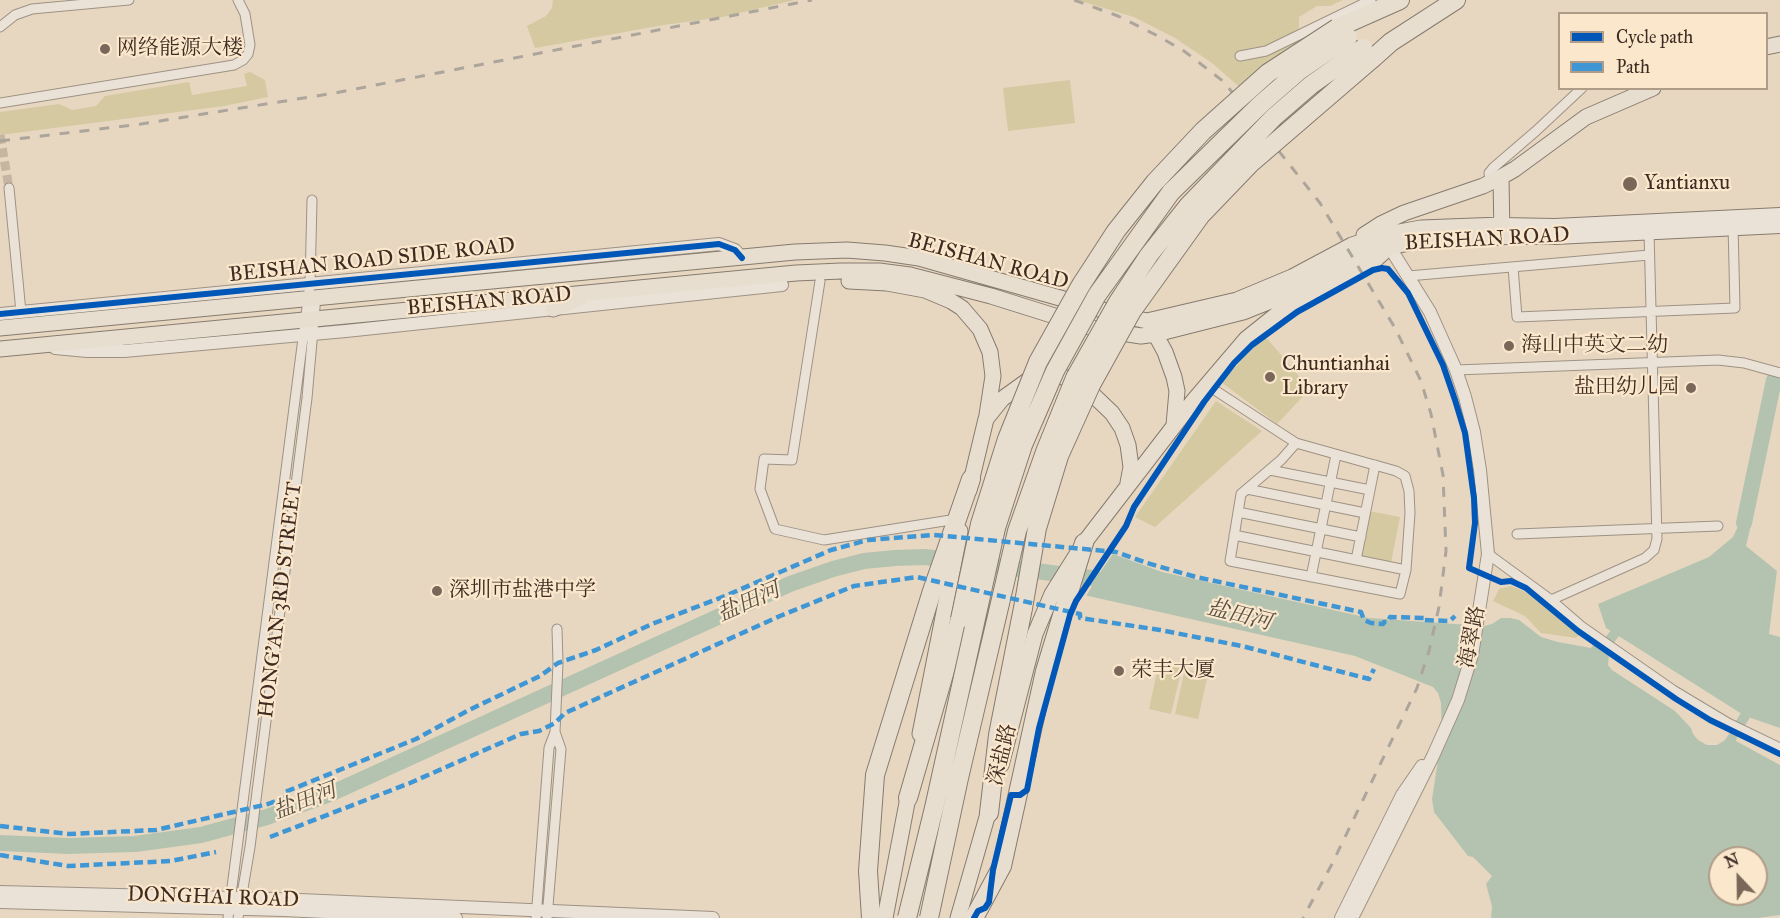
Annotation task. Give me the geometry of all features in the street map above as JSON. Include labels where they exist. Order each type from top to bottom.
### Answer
[{"type":"highway","points":[[908,798],[960,619],[980,524],[1007,439],[1038,362],[1081,285],[1116,231],[1155,182],[1225,111],[1268,74],[1402,0]]},
{"type":"highway","points":[[929,918],[1017,531],[1045,452],[1075,378],[1118,302],[1149,255],[1188,206],[1274,117],[1311,85],[1400,37],[1454,0]]},
{"type":"highway","points":[[907,918],[942,774],[996,528],[1023,445],[1055,371],[1097,295],[1171,192],[1261,104],[1342,33]]},
{"type":"highway","points":[[989,813],[998,735],[1037,528],[1059,456],[1091,386],[1132,311],[1163,265],[1209,206],[1250,164],[1367,54]]},
{"type":"highway","points":[[871,918],[868,871],[875,775],[939,586],[949,543],[960,522],[971,479]]},
{"type":"highway","points":[[974,918],[1002,866],[1059,596],[1084,543]]},
{"type":"main road","points":[[1352,245],[1381,224],[1404,213],[1495,180],[1515,169],[1586,117],[1648,90]]},
{"type":"main road","points":[[1495,180],[1502,231]]},
{"type":"main road","name":"BEISHAN ROAD","points":[[0,328],[312,294],[795,252],[847,250],[902,255],[947,265],[1147,321],[1237,300],[1292,277],[1352,245],[1383,235],[1421,228],[1649,232],[1733,223],[1780,215]]},
{"type":"main road","name":"BEISHAN ROAD","points":[[0,349],[310,327],[594,292],[818,272],[863,271],[895,273],[991,296],[1070,322],[1114,333],[1141,336],[1243,312],[1273,300],[1356,258],[1389,246],[1427,239],[1555,226],[1733,223],[1780,226]]},
{"type":"main road","points":[[1281,310],[1374,261],[1389,246]]},
{"type":"main road","points":[[1084,543],[1239,346],[1317,278]]},
{"type":"main road","points":[[715,281],[783,285],[863,281],[906,286],[939,295],[962,308],[972,318],[982,334],[992,363],[992,389],[971,479]]},
{"type":"main road","points":[[553,309],[594,292]]},
{"type":"main road","points":[[986,419],[1002,399],[1035,375],[1114,333],[1147,321],[1169,361],[1175,384],[1176,406],[1173,428]]},
{"type":"main road","points":[[1035,375],[1052,374],[1071,380],[1090,392],[1112,413],[1126,437],[1130,456],[1131,477],[1126,488]]},
{"type":"main road","points":[[885,918],[908,798],[939,586],[960,522]]},
{"type":"main road","name":"深盐路","points":[[958,918],[989,813],[1035,634],[1059,596]]},
{"type":"street","points":[[0,27],[15,15],[32,9],[129,0]]},
{"type":"street","points":[[0,103],[234,65],[248,54],[250,45],[245,14],[238,0]]},
{"type":"street","points":[[1240,56],[1266,51],[1371,0]]},
{"type":"street","points":[[1495,180],[1489,173],[1493,168],[1580,90]]},
{"type":"street","points":[[9,188],[21,312]]},
{"type":"street","name":"HONG'AN 3RD STREET","points":[[235,908],[250,847],[310,327],[312,200]]},
{"type":"street","points":[[1513,267],[1517,317],[1735,308],[1733,223]]},
{"type":"street","points":[[1551,600],[1645,558],[1654,550],[1657,539],[1649,232]]},
{"type":"street","name":"海翠路","points":[[1389,246],[1430,312],[1456,370],[1474,432],[1488,554],[1472,655],[1458,700],[1433,756],[1396,818]]},
{"type":"street","points":[[1408,276],[1649,255]]},
{"type":"street","points":[[820,282],[792,460],[764,459],[760,489],[775,529],[824,540],[960,522]]},
{"type":"street","points":[[310,327],[553,309],[783,285]]},
{"type":"street","name":"BEISHAN ROAD SIDE ROAD","points":[[0,314],[312,294]]},
{"type":"street","name":"HONG'AN 3RD STREET","points":[[235,908],[238,849],[243,810],[310,327]]},
{"type":"street","points":[[1456,370],[1718,360],[1744,363],[1780,374]]},
{"type":"street","points":[[1207,385],[1296,443],[1396,471],[1405,476],[1410,513],[1406,570],[1400,594],[1230,561],[1241,494],[1270,470],[1296,443]]},
{"type":"street","points":[[1311,577],[1336,455]]},
{"type":"street","points":[[1356,560],[1375,465]]},
{"type":"street","points":[[1270,470],[1370,490]]},
{"type":"street","points":[[1247,489],[1365,513]]},
{"type":"street","points":[[1238,512],[1361,537]]},
{"type":"street","points":[[1517,534],[1718,526]]},
{"type":"street","points":[[1234,535],[1406,570]]},
{"type":"street","points":[[1488,554],[1551,600],[1595,636],[1673,690],[1728,723],[1780,748]]},
{"type":"street","points":[[542,914],[561,749],[555,732],[557,629]]},
{"type":"street","points":[[1341,918],[1396,818]]},
{"type":"street","points":[[1352,918],[1396,818]]},
{"type":"street","name":"DONGHAI ROAD","points":[[0,892],[235,908],[456,918]]},
{"type":"street","name":"DONGHAI ROAD","points":[[0,902],[713,918]]},
{"type":"shaded area","points":[[553,0],[795,0],[722,17],[535,48],[527,26],[546,16],[552,8]]},
{"type":"shaded area","points":[[1077,0],[1343,0],[1330,6],[1317,6],[1299,17],[1299,45],[1242,89],[1212,63],[1175,38],[1134,17]]},
{"type":"shaded area","points":[[250,72],[265,80],[268,97],[224,106],[0,135],[0,112],[59,104],[72,110],[96,106],[105,96],[189,82],[192,95],[247,86],[244,74]]},
{"type":"shaded area","points":[[1070,80],[1075,123],[1008,131],[1003,88]]},
{"type":"shaded area","points":[[1265,336],[1310,389],[1277,424],[1221,382]]},
{"type":"shaded area","points":[[1216,401],[1262,431],[1155,527],[1135,517]]},
{"type":"shaded area","points":[[1369,511],[1400,517],[1391,563],[1360,557]]},
{"type":"shaded area","points":[[1511,586],[1526,592],[1580,634],[1576,638],[1541,633],[1525,616],[1493,601],[1499,589]]},
{"type":"shaded area","points":[[1159,663],[1182,668],[1171,714],[1149,709]]},
{"type":"shaded area","points":[[1185,669],[1208,674],[1198,719],[1175,714]]},
{"type":"water","points":[[1740,522],[1751,525],[1746,546],[1777,571],[1769,634],[1780,637],[1780,728],[1745,716],[1606,628],[1598,604],[1709,557],[1733,537]]},
{"type":"water","points":[[1113,554],[1162,572],[1369,618],[1484,626],[1501,618],[1510,618],[1519,620],[1541,637],[1591,648],[1594,644],[1609,655],[1608,665],[1612,670],[1675,711],[1691,728],[1698,740],[1707,745],[1717,745],[1725,740],[1731,731],[1738,734],[1736,741],[1780,765],[1780,915],[1758,918],[1491,918],[1492,906],[1486,884],[1492,876],[1473,857],[1468,856],[1434,812],[1432,799],[1442,734],[1441,703],[1438,693],[1433,687],[1355,656],[1084,595]]},
{"type":"pier","points":[[1113,551],[1085,598],[1083,597],[1082,593]]},
{"type":"waterway","points":[[1744,523],[1774,380]]},
{"type":"waterway","name":"盐田河","points":[[0,843],[69,846],[135,844],[201,835],[267,817],[330,794],[790,584],[864,561],[925,557],[1091,578],[1117,584]]},
{"type":"waterway","points":[[1602,650],[1615,633]]},
{"type":"waterway","points":[[1735,732],[1745,716]]},
{"type":"tunnel","points":[[0,135],[9,188]]},
{"type":"railway","points":[[0,141],[141,124],[335,93],[812,0]]},
{"type":"railway","points":[[1074,0],[1118,16],[1156,35],[1184,51],[1224,82],[1320,203],[1395,328],[1421,381],[1431,414],[1443,475],[1446,551],[1439,607],[1429,651],[1417,688],[1332,864],[1303,918]]},
{"type":"marked path","points":[[0,826],[69,834],[156,830],[268,804],[286,797],[285,792],[416,739],[469,710],[540,676],[558,663],[596,650],[652,624],[725,596],[831,550],[868,540],[934,535],[1116,552],[1196,577],[1361,612],[1364,620],[1371,623],[1383,624],[1388,622],[1390,617],[1450,621],[1455,616]]},
{"type":"marked path","points":[[270,837],[410,783],[521,734],[539,731],[555,723],[565,713],[780,616],[854,586],[917,577],[1080,614],[1080,618],[1160,630],[1242,646],[1369,679],[1374,669]]},
{"type":"marked path","points":[[0,855],[68,866],[171,861],[216,852]]},
{"type":"cycle path","points":[[0,314],[719,244],[735,250],[742,258]]},
{"type":"cycle path","points":[[974,918],[978,911],[985,908],[989,902],[993,870],[1011,795],[1020,795],[1027,790],[1039,728],[1070,615],[1076,601],[1126,526],[1134,507],[1204,402],[1234,363],[1252,345],[1297,312],[1373,270],[1382,268],[1388,269],[1408,293],[1443,365],[1465,433],[1475,523],[1469,568],[1501,582],[1511,581],[1526,588],[1578,631],[1676,699],[1710,720],[1780,754]]},
{"type":"place","name":"网络能源大楼","points":[[105,49]]},
{"type":"place","name":"Yantianxu","points":[[1630,184]]},
{"type":"place","name":"海山中英文二幼","points":[[1509,346]]},
{"type":"place","name":"Chuntianhai Library","points":[[1270,377]]},
{"type":"place","name":"盐田幼儿园","points":[[1691,388]]},
{"type":"place","name":"深圳市盐港中学","points":[[437,591]]},
{"type":"place","name":"荣丰大厦","points":[[1119,671]]}]
